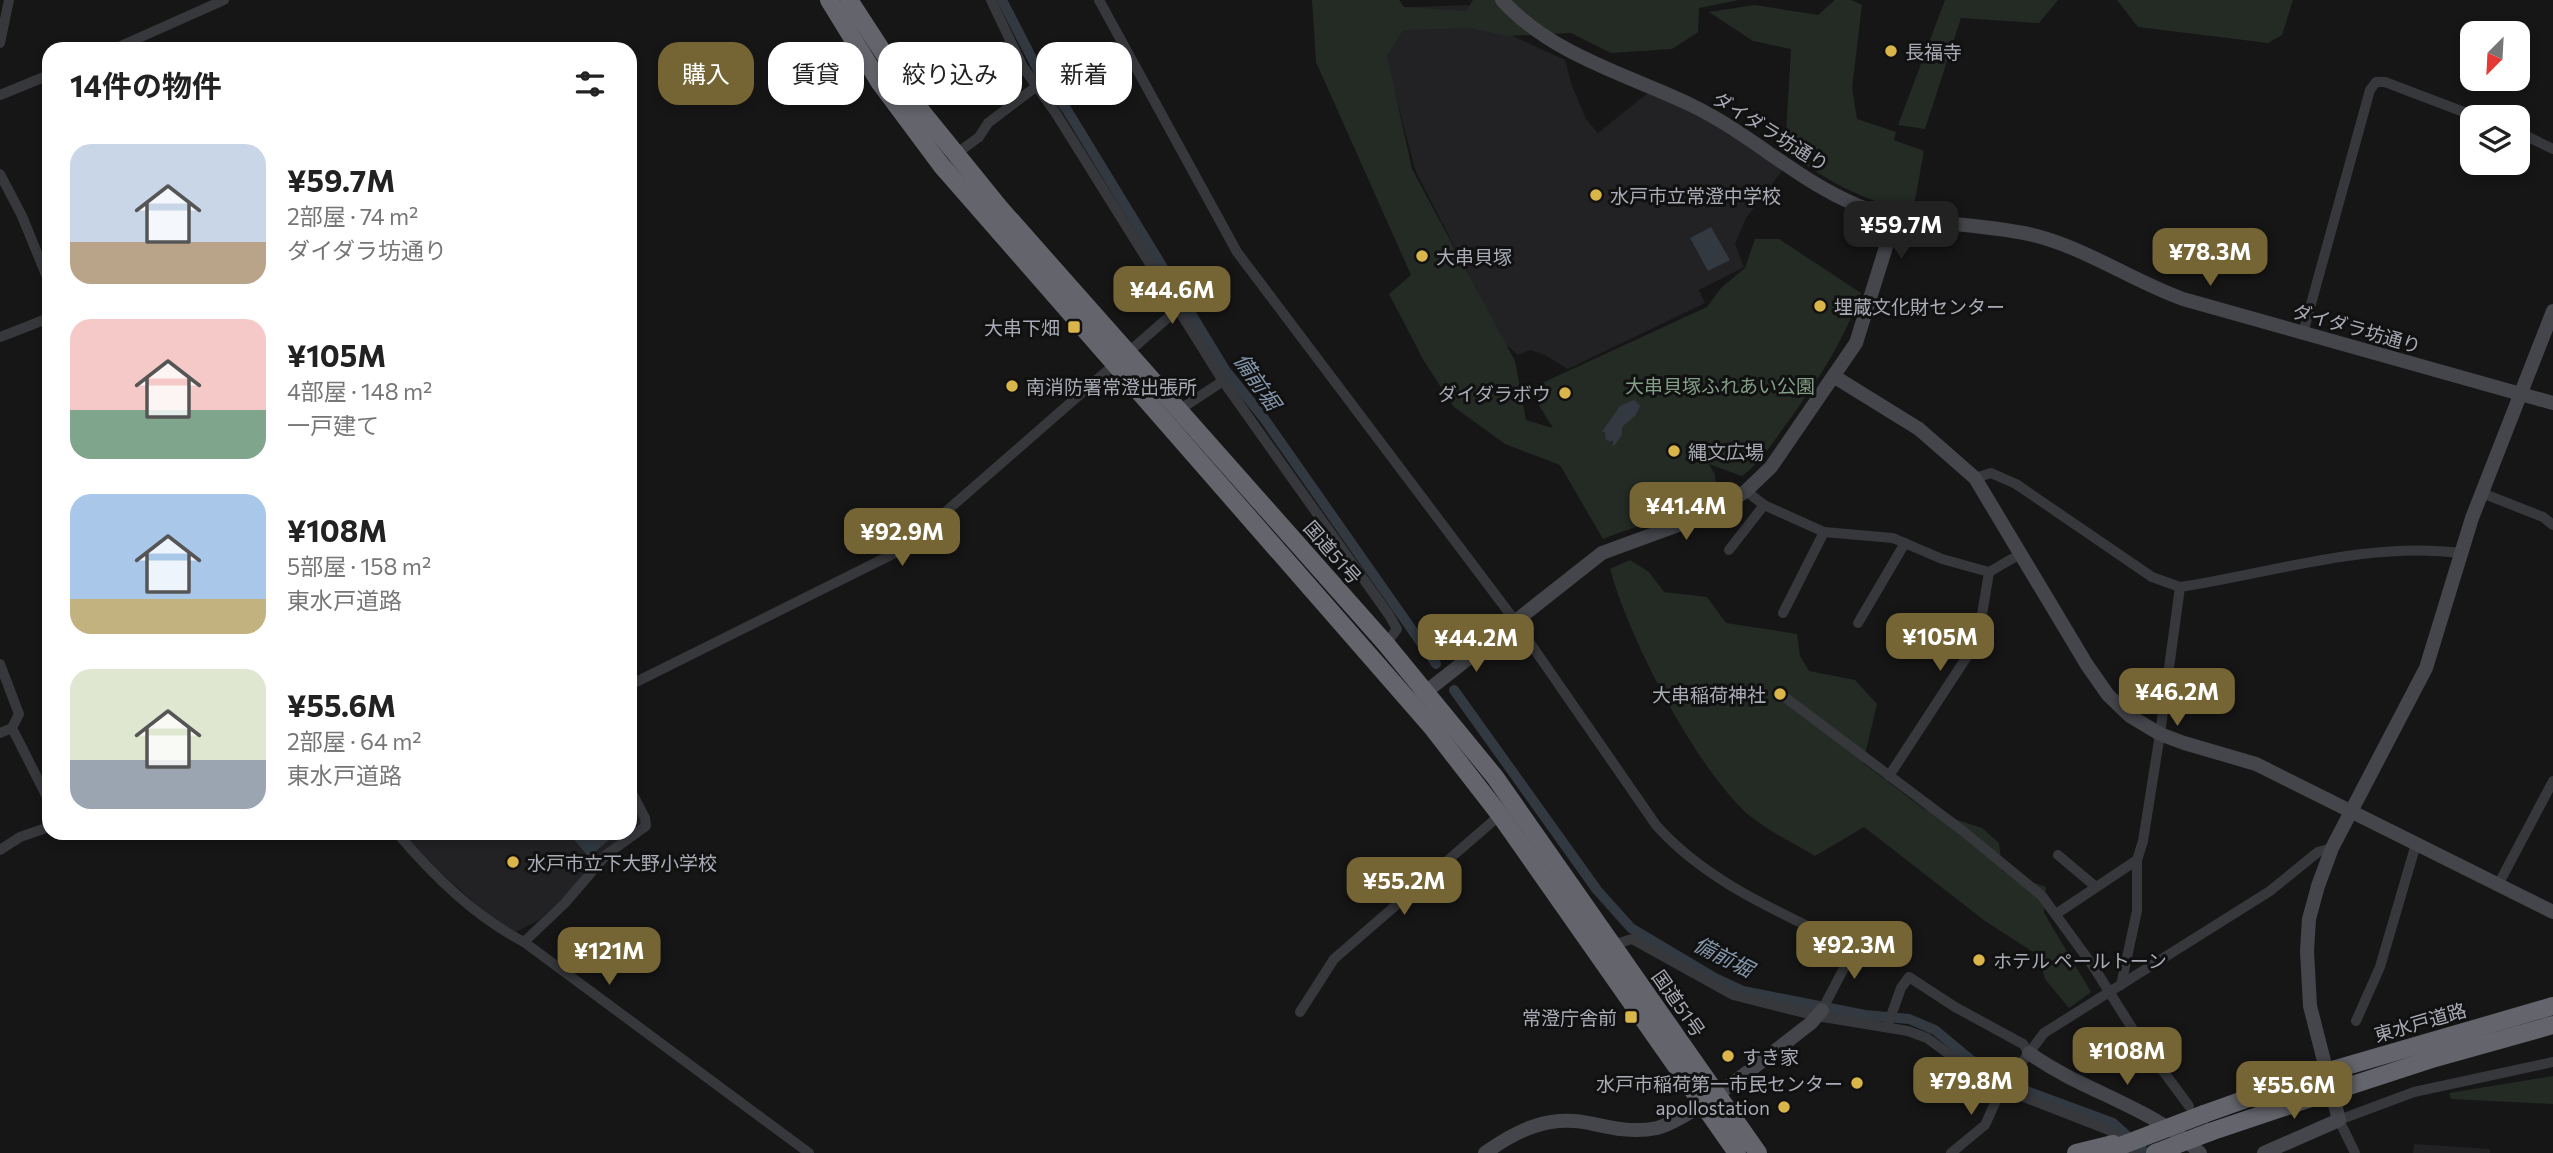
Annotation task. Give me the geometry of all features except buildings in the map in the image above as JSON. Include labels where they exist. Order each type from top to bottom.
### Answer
[{"type":"highway","name":"国道51号","points":[[829,0],[880,83],[941,165],[1121,357],[1544,844],[1613,945],[1709,1098],[1737,1153]]},
{"type":"highway","name":"国道51号","points":[[849,0],[895,73],[956,154],[1121,357],[1179,410],[1386,644],[1500,815],[1709,1098],[1758,1153]]},
{"type":"highway","name":"東水戸道路","points":[[2102,1153],[2137,1146],[2197,1110],[2553,1006]]},
{"type":"highway","name":"東水戸道路","points":[[2155,1153],[2210,1132],[2435,1058],[2553,1025]]},
{"type":"highway","points":[[2076,1153],[2137,1146]]},
{"type":"street","points":[[0,43],[9,0]]},
{"type":"street","points":[[130,42],[224,0]]},
{"type":"street","points":[[991,0],[1023,67],[1036,85]]},
{"type":"street","points":[[1099,0],[1237,252],[1515,621],[1668,840],[1716,877],[1853,949],[1823,1008],[1709,1098],[1659,1127],[1636,1131],[1570,1120],[1537,1124],[1521,1130],[1485,1153]]},
{"type":"street","name":"ダイダラ坊通り","points":[[1502,0],[1529,24],[1585,60],[1694,106],[1844,199],[1872,210],[2000,228],[2041,237],[2087,255],[2160,291],[2553,403]]},
{"type":"street","points":[[0,95],[42,78]]},
{"type":"street","points":[[2303,333],[2370,90],[2375,82],[2385,82],[2460,111]]},
{"type":"street","points":[[956,154],[979,137],[988,123],[1036,87]]},
{"type":"street","points":[[1049,105],[1223,382],[1389,615],[1397,629],[1386,644]]},
{"type":"street","points":[[2530,138],[2553,149]]},
{"type":"street","points":[[0,174],[22,216],[42,265]]},
{"type":"street","points":[[1419,697],[1602,553],[1714,512],[1746,491],[1771,467],[1835,377],[1861,331],[1896,215]]},
{"type":"street","points":[[637,682],[895,554],[1178,308]]},
{"type":"street","points":[[2355,1153],[2339,1120],[2320,1056],[2307,979],[2309,919],[2332,848],[2426,668],[2482,493],[2553,312]]},
{"type":"street","points":[[0,337],[42,321]]},
{"type":"street","points":[[1835,377],[1919,429],[1975,478],[2087,665],[2108,695],[2130,716],[2160,734],[2256,764],[2553,912]]},
{"type":"street","points":[[1179,410],[1223,382]]},
{"type":"street","points":[[1975,478],[1991,473],[2016,484],[2152,577],[2180,587],[2408,550],[2461,553]]},
{"type":"street","points":[[1746,491],[1764,505],[1824,532],[1876,535],[1905,543],[1942,559],[1989,572],[2022,553]]},
{"type":"street","points":[[2482,493],[2543,517],[2553,525]]},
{"type":"street","points":[[1730,550],[1764,505]]},
{"type":"street","points":[[1783,613],[1824,532]]},
{"type":"street","points":[[1858,623],[1905,543]]},
{"type":"street","points":[[1889,776],[1983,632],[1981,621],[1989,572]]},
{"type":"street","points":[[2121,985],[2137,911],[2137,860],[2143,841],[2160,734],[2180,587]]},
{"type":"street","points":[[0,664],[19,714],[12,728],[0,733]]},
{"type":"street","points":[[1786,698],[2032,888],[2056,914],[2137,1036],[2197,1110]]},
{"type":"street","points":[[12,728],[42,787]]},
{"type":"street","points":[[2498,885],[2553,781]]},
{"type":"street","points":[[637,803],[646,826],[637,832]]},
{"type":"street","points":[[1300,1012],[1335,959],[1500,815]]},
{"type":"street","points":[[0,850],[20,837],[42,829]]},
{"type":"street","points":[[403,840],[424,865],[500,929],[524,942],[809,1153]]},
{"type":"street","points":[[524,942],[565,903],[607,854],[626,840]]},
{"type":"street","points":[[2356,1021],[2379,967],[2416,844]]},
{"type":"street","points":[[1951,1153],[1985,1125],[2002,1088],[2044,1033],[2270,891],[2318,852],[2332,848]]},
{"type":"street","points":[[2058,855],[2096,887]]},
{"type":"street","points":[[2056,914],[2137,860]]},
{"type":"street","points":[[1613,945],[1632,939],[1733,995],[1890,1018],[1927,1038],[2002,1088],[2109,1129],[2137,1146]]},
{"type":"street","points":[[1890,1018],[1909,977],[1955,1007],[2023,1044],[2029,1053],[2086,1086],[2151,1116],[2185,1139],[2200,1153]]},
{"type":"street","points":[[2264,1153],[2339,1120],[2414,1092],[2553,1062]]},
{"type":"shaded area","name":"水戸市立常澄中学校","points":[[1467,5],[1506,33],[1565,60],[1572,86],[1586,119],[1598,133],[1649,92],[1697,113],[1785,167],[1746,218],[1735,244],[1744,267],[1699,290],[1705,303],[1568,369],[1545,355],[1530,350],[1518,355],[1504,343],[1416,172],[1388,68],[1385,34],[1387,8]]},
{"type":"shaded area","points":[[1711,227],[1730,260],[1708,271],[1690,238]]},
{"type":"shaded area","points":[[1634,400],[1640,406],[1635,416],[1622,427],[1622,435],[1613,447],[1613,440],[1606,441],[1605,432],[1602,432],[1620,406]]},
{"type":"shaded area","name":"水戸市立下大野小学校","points":[[637,812],[642,822],[637,830]]},
{"type":"shaded area","name":"水戸市立下大野小学校","points":[[409,840],[626,840],[539,920],[516,932],[495,921]]},
{"type":"shaded area","points":[[574,840],[609,840],[589,857]]},
{"type":"shaded area","points":[[2414,1144],[2490,1149],[2490,1153],[2413,1153]]},
{"type":"green space","name":"大串貝塚ふれあい公園","points":[[1312,0],[1399,0],[1404,7],[1466,11],[1473,0],[1739,0],[1699,8],[1698,32],[1672,49],[1611,53],[1571,33],[1507,36],[1470,28],[1403,30],[1387,56],[1412,169],[1515,361],[1526,420],[1553,428],[1529,389],[1707,307],[1721,288],[1745,268],[1755,239],[1779,239],[1861,293],[1830,359],[1762,456],[1742,476],[1709,464],[1715,475],[1718,502],[1603,539],[1560,465],[1505,444],[1454,407],[1424,361],[1389,294],[1411,275],[1316,62]]},
{"type":"green space","points":[[1835,0],[1851,0],[1862,5],[1852,88],[1857,119],[1896,132],[1894,140],[1924,151],[1913,211],[1860,195],[1785,151],[1791,49],[1753,41],[1709,12],[1755,5],[1818,15]]},
{"type":"green space","points":[[1945,0],[2058,0],[2039,23],[1961,18],[1925,129],[1898,125]]},
{"type":"green space","points":[[2117,0],[2293,0],[2282,35],[2268,43],[2138,27]]},
{"type":"green space","points":[[1630,560],[1649,572],[1664,592],[1707,597],[1726,623],[1797,634],[1800,656],[1809,671],[1855,680],[1877,704],[1863,763],[1924,809],[1982,828],[1999,843],[2002,871],[2046,887],[2044,913],[2091,992],[2069,1008],[2045,979],[2038,955],[1985,921],[1864,827],[1815,856],[1768,829],[1743,810],[1723,788],[1683,730],[1647,663],[1619,598],[1610,569]]},
{"type":"green space","points":[[2553,1076],[2553,1104],[2451,1099],[2449,1093]]},
{"type":"waterway","name":"備前堀","points":[[1002,0],[1041,76],[1067,110],[1226,371],[1263,417],[1436,664]]},
{"type":"waterway","name":"備前堀","points":[[1454,690],[1597,890],[1631,928],[1715,978],[1743,991],[1865,1015],[1909,1019],[1935,1030],[1988,1074],[2113,1123],[2146,1153]]},
{"type":"place","name":"長福寺","points":[[1891,51]]},
{"type":"place","name":"水戸市立常澄中学校","points":[[1596,195]]},
{"type":"place","name":"大串貝塚","points":[[1422,256]]},
{"type":"place","name":"埋蔵文化財センター","points":[[1820,306]]},
{"type":"place","name":"大串下畑","points":[[1074,327]]},
{"type":"place","name":"南消防署常澄出張所","points":[[1012,386]]},
{"type":"place","name":"ダイダラボウ","points":[[1565,393]]},
{"type":"place","name":"縄文広場","points":[[1674,451]]},
{"type":"place","name":"大串稲荷神社","points":[[1780,694]]},
{"type":"place","name":"水戸市立下大野小学校","points":[[513,862]]},
{"type":"place","name":"ホテル ペールトーン","points":[[1979,960]]},
{"type":"place","name":"常澄庁舎前","points":[[1631,1017]]},
{"type":"place","name":"すき家","points":[[1728,1056]]},
{"type":"place","name":"水戸市稲荷第一市民センター","points":[[1857,1083]]},
{"type":"place","name":"apollostation","points":[[1784,1107]]}]
